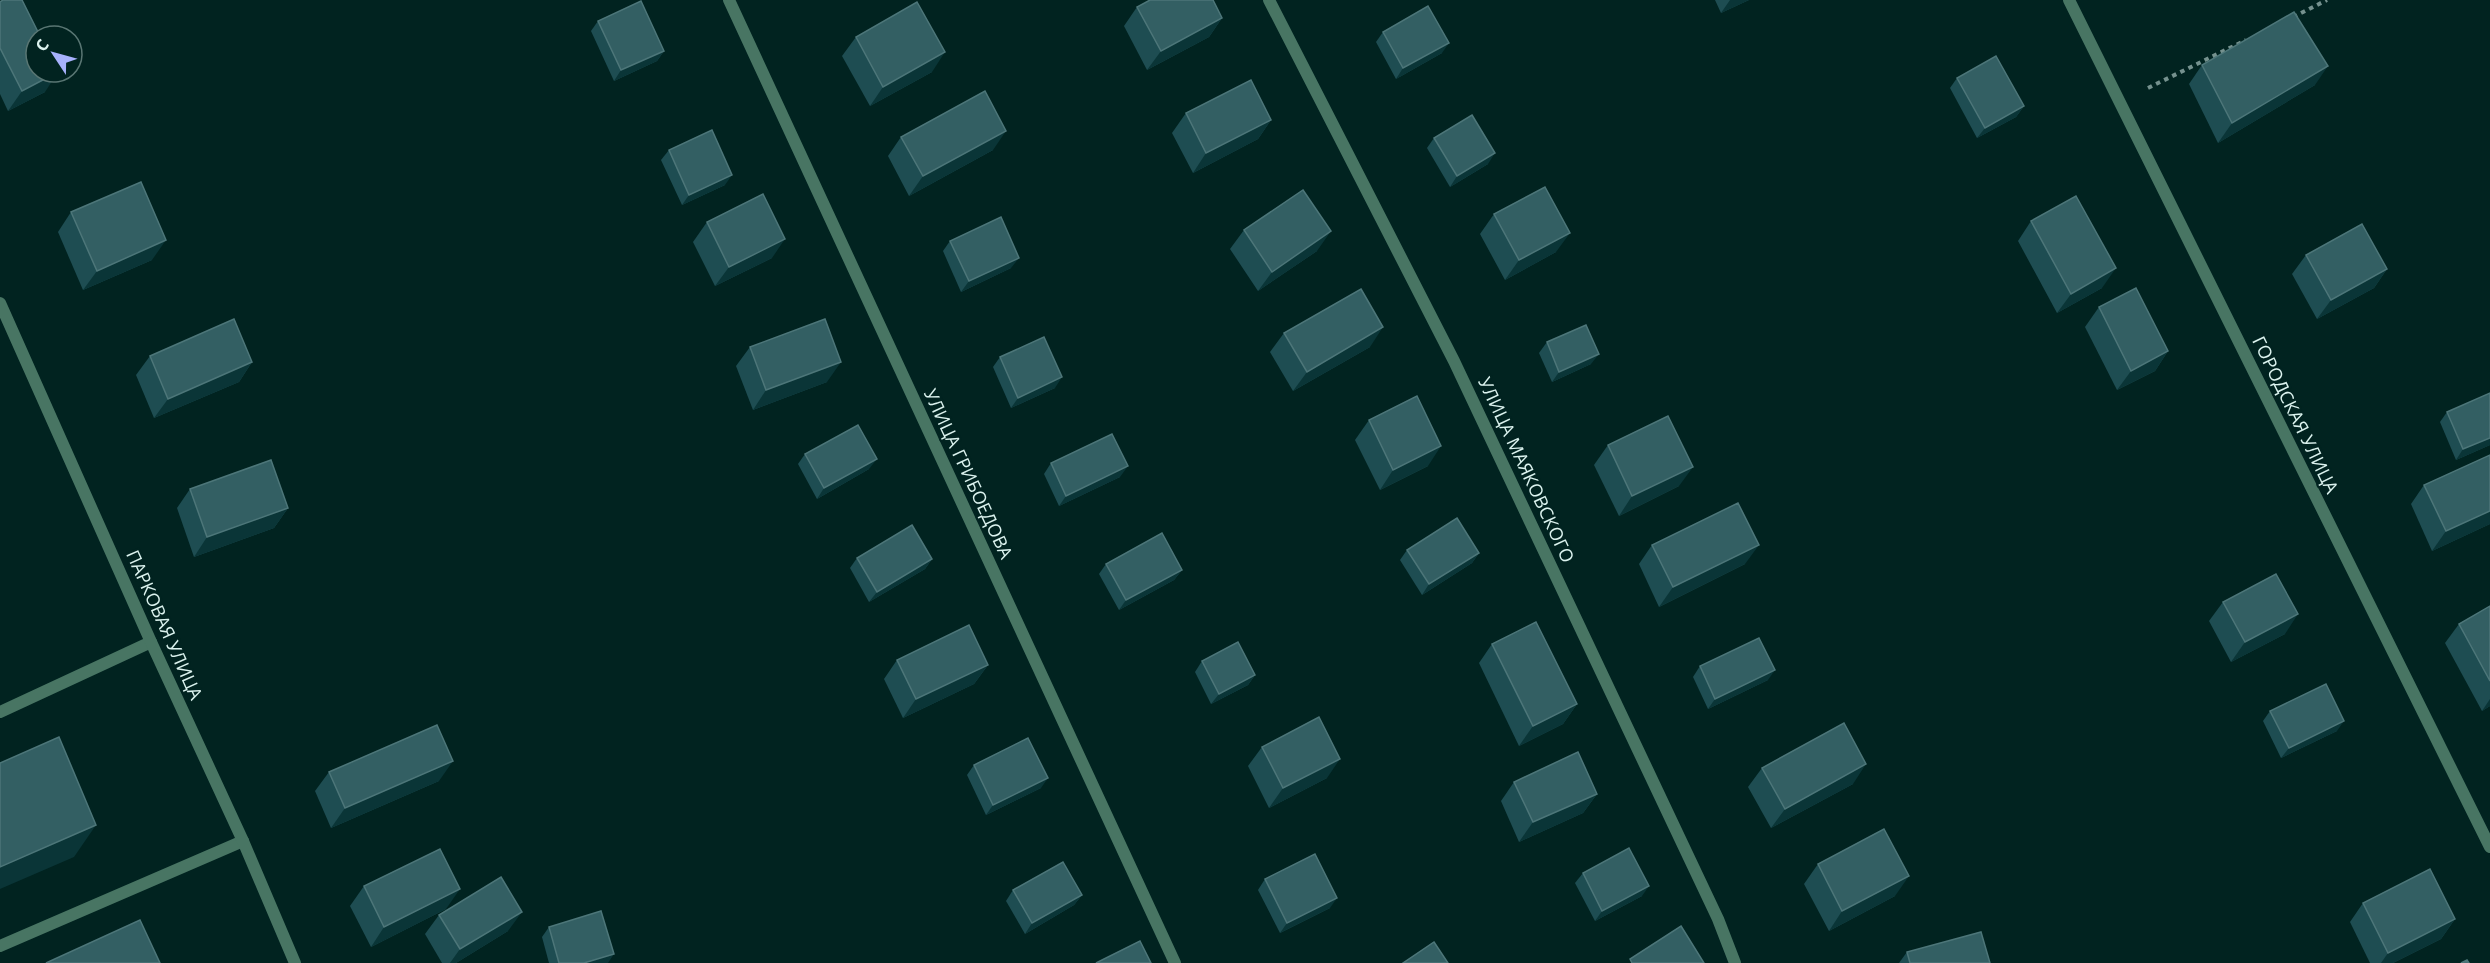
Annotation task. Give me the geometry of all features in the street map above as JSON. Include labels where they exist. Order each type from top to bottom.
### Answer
[{"type":"street","name":"УЛИЦА ГРИБОЕДОВА","points":[[729,0],[1176,963]]},
{"type":"street","name":"УЛИЦА МАЯКОВСКОГО","points":[[1269,0],[1454,361],[1718,919],[1735,963]]},
{"type":"street","name":"ГОРОДСКАЯ УЛИЦА","points":[[2068,0],[2490,847]]},
{"type":"street","name":"ПАРКОВАЯ УЛИЦА","points":[[0,303],[151,642],[243,841],[295,963]]},
{"type":"street","points":[[0,712],[151,642]]},
{"type":"street","points":[[0,946],[243,841]]},
{"type":"path","points":[[2286,20],[2327,0]]},
{"type":"path","points":[[2119,102],[2255,36]]},
{"type":"building","points":[[22,0],[34,24],[24,24],[24,84],[35,84],[22,91],[0,48],[0,2]]},
{"type":"building","points":[[1150,0],[1213,0],[1222,18],[1161,51],[1137,7]]},
{"type":"building","points":[[641,1],[664,51],[621,70],[598,21]]},
{"type":"building","points":[[917,2],[945,52],[883,87],[856,37]]},
{"type":"building","points":[[1428,6],[1449,43],[1403,68],[1383,32]]},
{"type":"building","points":[[2294,12],[2328,66],[2232,123],[2202,65]]},
{"type":"building","points":[[1996,56],[2024,106],[1985,128],[1957,78]]},
{"type":"building","points":[[1251,80],[1271,120],[1206,153],[1186,113]]},
{"type":"building","points":[[985,91],[1006,131],[923,176],[901,137]]},
{"type":"building","points":[[1472,115],[1495,153],[1457,176],[1434,138]]},
{"type":"building","points":[[712,130],[732,175],[689,195],[669,150]]},
{"type":"building","points":[[141,182],[166,240],[97,271],[71,212]]},
{"type":"building","points":[[1545,187],[1570,233],[1519,260],[1494,214]]},
{"type":"building","points":[[1303,190],[1331,231],[1272,272],[1244,230]]},
{"type":"building","points":[[763,194],[785,239],[729,267],[707,222]]},
{"type":"building","points":[[2076,196],[2116,268],[2071,294],[2031,221]]},
{"type":"building","points":[[1001,217],[1019,258],[969,281],[950,241]]},
{"type":"building","points":[[2362,224],[2387,269],[2331,300],[2306,255]]},
{"type":"building","points":[[2136,288],[2168,351],[2131,371],[2099,307]]},
{"type":"building","points":[[1361,289],[1383,327],[1307,372],[1284,333]]},
{"type":"building","points":[[234,319],[252,362],[168,399],[150,356]]},
{"type":"building","points":[[825,319],[841,362],[766,390],[750,347]]},
{"type":"building","points":[[1586,325],[1599,354],[1559,372],[1547,342]]},
{"type":"building","points":[[1044,337],[1062,377],[1018,398],[1000,357]]},
{"type":"building","points":[[2490,393],[2490,438],[2463,449],[2447,412]]},
{"type":"building","points":[[1417,396],[1441,446],[1393,470],[1369,420]]},
{"type":"building","points":[[1668,416],[1693,467],[1632,496],[1608,445]]},
{"type":"building","points":[[858,425],[877,459],[824,488],[805,454]]},
{"type":"building","points":[[1112,434],[1128,466],[1066,496],[1051,463]]},
{"type":"building","points":[[2490,455],[2490,511],[2446,531],[2424,485]]},
{"type":"building","points":[[271,460],[288,508],[207,537],[190,489]]},
{"type":"building","points":[[1738,503],[1759,545],[1673,587],[1652,545]]},
{"type":"building","points":[[1457,518],[1479,553],[1429,584],[1407,550]]},
{"type":"building","points":[[912,525],[932,559],[877,592],[857,558]]},
{"type":"building","points":[[1162,533],[1182,570],[1126,600],[1106,564]]},
{"type":"building","points":[[2276,574],[2298,614],[2245,642],[2223,602]]},
{"type":"building","points":[[2490,606],[2490,681],[2459,624]]},
{"type":"building","points":[[1536,622],[1577,704],[1533,726],[1492,644]]},
{"type":"building","points":[[969,625],[988,665],[916,699],[897,660]]},
{"type":"building","points":[[1759,638],[1775,670],[1715,699],[1700,666]]},
{"type":"building","points":[[1238,642],[1255,675],[1219,694],[1202,661]]},
{"type":"building","points":[[2326,684],[2344,721],[2289,748],[2270,711]]},
{"type":"building","points":[[1319,717],[1340,759],[1283,788],[1262,747]]},
{"type":"building","points":[[1844,723],[1866,764],[1785,809],[1762,768]]},
{"type":"building","points":[[437,725],[453,761],[345,808],[329,772]]},
{"type":"building","points":[[59,737],[96,825],[0,867],[0,763]]},
{"type":"building","points":[[1028,738],[1048,778],[993,805],[974,765]]},
{"type":"building","points":[[1578,752],[1597,794],[1533,822],[1514,782]]},
{"type":"building","points":[[1884,829],[1909,876],[1842,911],[1818,864]]},
{"type":"building","points":[[1629,848],[1649,886],[1602,911],[1583,873]]},
{"type":"building","points":[[440,849],[460,889],[384,927],[364,886]]},
{"type":"building","points":[[1315,854],[1337,898],[1287,923],[1265,879]]},
{"type":"building","points":[[1063,862],[1082,895],[1032,923],[1013,890]]},
{"type":"building","points":[[2430,869],[2455,919],[2388,953],[2363,903]]},
{"type":"building","points":[[501,877],[522,912],[460,949],[439,915]]},
{"type":"building","points":[[601,911],[614,954],[584,963],[559,963],[549,927]]},
{"type":"building","points":[[140,920],[160,963],[46,963]]},
{"type":"building","points":[[1681,926],[1704,963],[1632,963],[1630,959]]},
{"type":"building","points":[[1981,932],[1990,963],[1910,963],[1907,952]]},
{"type":"building","points":[[1140,941],[1151,963],[1096,963]]},
{"type":"building","points":[[1434,942],[1448,963],[1403,963]]}]
